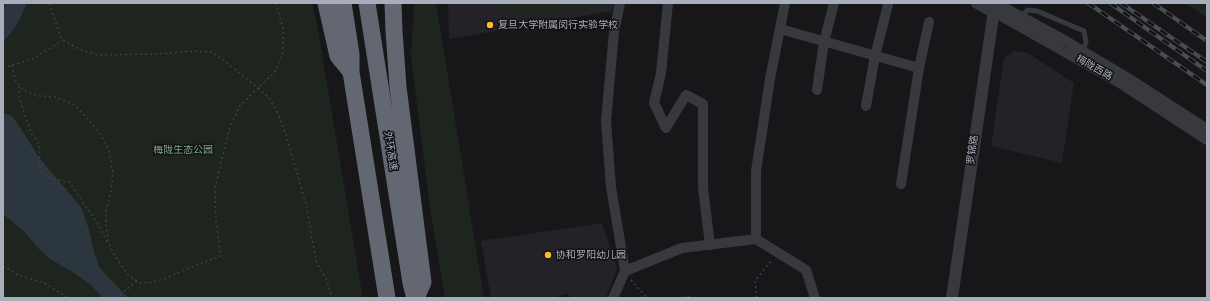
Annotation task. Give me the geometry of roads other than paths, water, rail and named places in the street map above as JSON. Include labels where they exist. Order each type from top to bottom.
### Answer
[{"type":"highway","points":[[326,3],[338,56],[351,72]]},
{"type":"highway","points":[[343,3],[351,54],[351,72],[387,298]]},
{"type":"highway","name":"外环高速","points":[[367,3],[411,284],[416,298]]},
{"type":"highway","points":[[393,3],[398,87],[423,282],[416,298]]},
{"type":"street","points":[[613,298],[625,271],[611,187],[606,121],[614,32],[620,3]]},
{"type":"street","points":[[668,3],[660,73],[654,103],[666,128],[686,96],[703,104],[703,188],[710,245]]},
{"type":"street","points":[[756,239],[756,171],[770,79],[785,3]]},
{"type":"street","points":[[817,90],[824,42],[834,3]]},
{"type":"street","name":"梅陇西路","points":[[977,3],[995,6],[1021,16],[1207,140]]},
{"type":"street","points":[[866,106],[874,56],[888,5]]},
{"type":"street","name":"梅陇西路","points":[[995,6],[1082,56],[1128,78],[1207,129]]},
{"type":"street","name":"罗锦路","points":[[952,298],[995,6]]},
{"type":"street","points":[[901,184],[919,68],[929,22]]},
{"type":"street","points":[[780,29],[919,68]]},
{"type":"street","points":[[625,271],[682,248],[756,239],[806,270],[814,298]]},
{"type":"lane","points":[[1021,16],[1028,10],[1037,11],[1084,31],[1086,42],[1082,56]]},
{"type":"railway","points":[[1088,3],[1207,85]]},
{"type":"railway","points":[[1110,3],[1207,71]]},
{"type":"railway","points":[[1121,3],[1207,62]]},
{"type":"railway","points":[[1153,3],[1207,41]]},
{"type":"place","name":"复旦大学附属闵行实验学校","points":[[490,25]]},
{"type":"place","name":"协和罗阳幼儿园","points":[[548,255]]},
{"type":"park label","name":"梅陇生态公园","points":[[183,150]]}]
